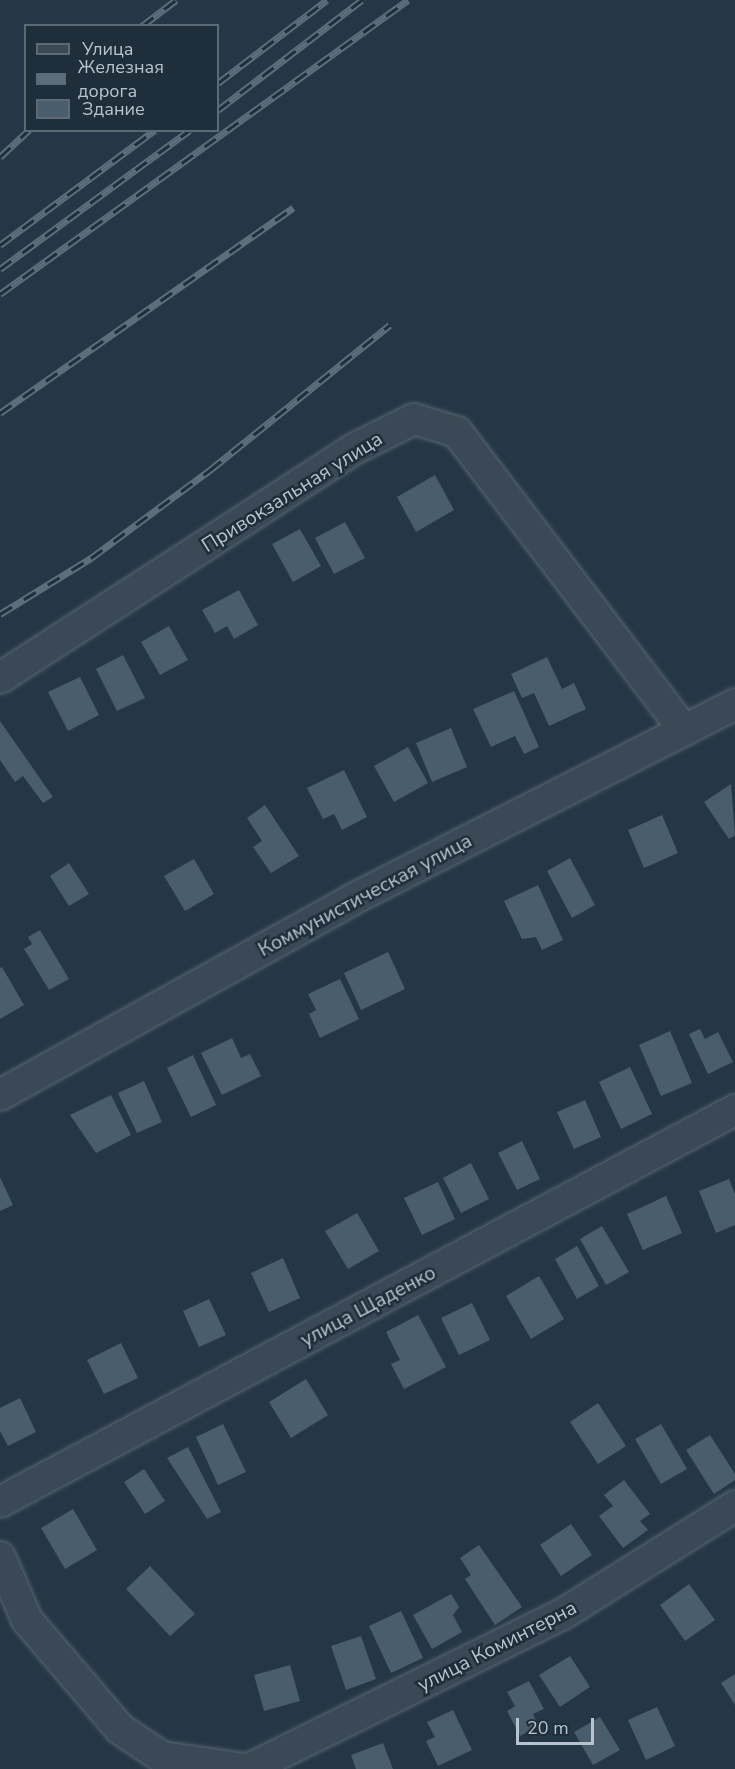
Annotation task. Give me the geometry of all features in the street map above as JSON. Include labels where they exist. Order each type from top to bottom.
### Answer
[{"type":"street","name":"Привокзальная улица","points":[[0,678],[354,449],[414,419],[457,432],[684,730]]},
{"type":"street","name":"Коммунистическая улица","points":[[0,1095],[353,898],[735,704]]},
{"type":"street","name":"улица Щаденко","points":[[0,1502],[735,1110]]},
{"type":"street","name":"улица Коминтерна","points":[[249,1769],[563,1614],[735,1506]]},
{"type":"street","points":[[0,1557],[27,1620],[120,1729],[162,1757],[244,1769]]},
{"type":"building","points":[[435,475],[454,510],[416,532],[397,497]]},
{"type":"building","points":[[345,522],[365,558],[334,574],[315,538]]},
{"type":"building","points":[[300,529],[321,566],[293,582],[272,544]]},
{"type":"building","points":[[239,590],[258,625],[234,639],[227,626],[215,633],[202,610]]},
{"type":"building","points":[[169,626],[188,660],[160,675],[141,642]]},
{"type":"building","points":[[123,655],[145,698],[117,711],[96,669]]},
{"type":"building","points":[[547,657],[562,689],[574,683],[586,709],[549,726],[534,693],[522,698],[511,674]]},
{"type":"building","points":[[80,677],[99,715],[68,731],[48,692]]},
{"type":"building","points":[[514,691],[539,747],[524,754],[515,736],[491,747],[473,709]]},
{"type":"building","points":[[0,721],[53,797],[43,803],[23,776],[15,782],[0,760]]},
{"type":"building","points":[[451,728],[467,767],[432,782],[416,743]]},
{"type":"building","points":[[408,747],[428,783],[394,802],[374,766]]},
{"type":"building","points":[[344,770],[367,817],[342,830],[334,814],[323,819],[307,788]]},
{"type":"building","points":[[731,784],[735,835],[729,839],[704,802]]},
{"type":"building","points":[[265,805],[299,856],[271,873],[253,847],[262,841],[247,818]]},
{"type":"building","points":[[662,815],[678,853],[644,868],[628,830]]},
{"type":"building","points":[[570,858],[595,905],[572,918],[547,871]]},
{"type":"building","points":[[194,859],[214,894],[185,911],[164,876]]},
{"type":"building","points":[[69,863],[89,894],[69,906],[50,876]]},
{"type":"building","points":[[538,885],[563,940],[542,950],[536,937],[522,939],[504,901]]},
{"type":"building","points":[[40,930],[69,979],[49,990],[24,949],[32,944],[28,937]]},
{"type":"building","points":[[388,952],[405,989],[361,1010],[344,973]]},
{"type":"building","points":[[2,967],[24,1005],[0,1019],[0,968]]},
{"type":"building","points":[[340,979],[359,1019],[320,1038],[309,1014],[316,1010],[308,994]]},
{"type":"building","points":[[700,1029],[705,1039],[718,1032],[733,1062],[708,1074],[689,1034]]},
{"type":"building","points":[[670,1031],[692,1083],[661,1096],[639,1045]]},
{"type":"building","points":[[232,1038],[241,1058],[250,1054],[261,1076],[222,1095],[201,1053]]},
{"type":"building","points":[[193,1055],[216,1105],[191,1117],[167,1068]]},
{"type":"building","points":[[630,1067],[652,1114],[621,1129],[599,1082]]},
{"type":"building","points":[[144,1081],[162,1122],[137,1133],[118,1093]]},
{"type":"building","points":[[111,1095],[131,1135],[96,1153],[70,1115]]},
{"type":"building","points":[[585,1100],[601,1137],[574,1149],[557,1112]]},
{"type":"building","points":[[522,1141],[540,1179],[517,1190],[498,1153]]},
{"type":"building","points":[[471,1163],[489,1199],[461,1213],[443,1178]]},
{"type":"building","points":[[0,1177],[13,1205],[0,1211]]},
{"type":"building","points":[[729,1179],[735,1194],[735,1225],[716,1233],[699,1191]]},
{"type":"building","points":[[438,1182],[455,1219],[422,1235],[404,1198]]},
{"type":"building","points":[[666,1196],[682,1233],[643,1250],[627,1214]]},
{"type":"building","points":[[357,1213],[379,1251],[348,1269],[325,1231]]},
{"type":"building","points":[[602,1226],[629,1272],[606,1285],[580,1239]]},
{"type":"building","points":[[577,1246],[599,1286],[577,1299],[555,1259]]},
{"type":"building","points":[[283,1258],[300,1298],[269,1312],[251,1273]]},
{"type":"building","points":[[539,1276],[564,1319],[531,1339],[506,1296]]},
{"type":"building","points":[[209,1299],[226,1335],[199,1347],[183,1311]]},
{"type":"building","points":[[472,1303],[490,1340],[459,1355],[441,1318]]},
{"type":"building","points":[[418,1315],[446,1367],[404,1389],[391,1364],[400,1360],[386,1332]]},
{"type":"building","points":[[121,1343],[138,1378],[104,1394],[87,1360]]},
{"type":"building","points":[[306,1379],[328,1415],[291,1438],[269,1402]]},
{"type":"building","points":[[20,1398],[36,1432],[8,1446],[0,1431],[0,1408]]},
{"type":"building","points":[[598,1403],[626,1446],[598,1464],[570,1422]]},
{"type":"building","points":[[223,1424],[246,1472],[218,1485],[196,1437]]},
{"type":"building","points":[[661,1424],[687,1469],[661,1484],[635,1439]]},
{"type":"building","points":[[710,1435],[735,1474],[735,1480],[714,1494],[686,1450]]},
{"type":"building","points":[[188,1447],[221,1512],[207,1519],[167,1458]]},
{"type":"building","points":[[144,1469],[165,1501],[145,1514],[124,1482]]},
{"type":"building","points":[[624,1480],[650,1514],[640,1521],[648,1530],[623,1548],[599,1516],[613,1506],[604,1495]]},
{"type":"building","points":[[73,1509],[97,1550],[65,1569],[41,1528]]},
{"type":"building","points":[[571,1524],[592,1555],[561,1576],[540,1545]]},
{"type":"building","points":[[479,1545],[522,1607],[495,1625],[465,1579],[471,1575],[460,1558]]},
{"type":"building","points":[[150,1566],[195,1614],[170,1636],[126,1589]]},
{"type":"building","points":[[689,1584],[715,1620],[685,1641],[660,1605]]},
{"type":"building","points":[[451,1594],[459,1607],[453,1615],[462,1632],[432,1649],[413,1615]]},
{"type":"building","points":[[401,1611],[423,1658],[391,1673],[369,1626]]},
{"type":"building","points":[[361,1636],[376,1679],[346,1690],[331,1646]]},
{"type":"building","points":[[570,1656],[590,1687],[560,1707],[539,1675]]},
{"type":"building","points":[[290,1665],[300,1701],[264,1711],[254,1675]]},
{"type":"building","points":[[735,1674],[735,1705],[721,1683]]},
{"type":"building","points":[[529,1681],[544,1709],[533,1714],[539,1726],[520,1736],[507,1711],[515,1706],[507,1692]]},
{"type":"building","points":[[657,1707],[675,1746],[646,1760],[628,1720]]},
{"type":"building","points":[[453,1710],[472,1750],[438,1766],[426,1741],[435,1737],[427,1722]]},
{"type":"building","points":[[600,1717],[620,1750],[593,1765],[574,1732]]},
{"type":"building","points":[[383,1743],[393,1769],[356,1769],[351,1755]]},
{"type":"railway","points":[[145,24],[176,0]]},
{"type":"railway","points":[[219,82],[327,0]]},
{"type":"railway","points":[[219,109],[362,0]]},
{"type":"railway","points":[[0,294],[408,0]]},
{"type":"railway","points":[[0,157],[27,132]]},
{"type":"railway","points":[[0,245],[152,132]]},
{"type":"railway","points":[[0,269],[187,132]]},
{"type":"railway","points":[[0,413],[293,208]]},
{"type":"railway","points":[[0,614],[91,558],[210,470],[390,325]]}]
